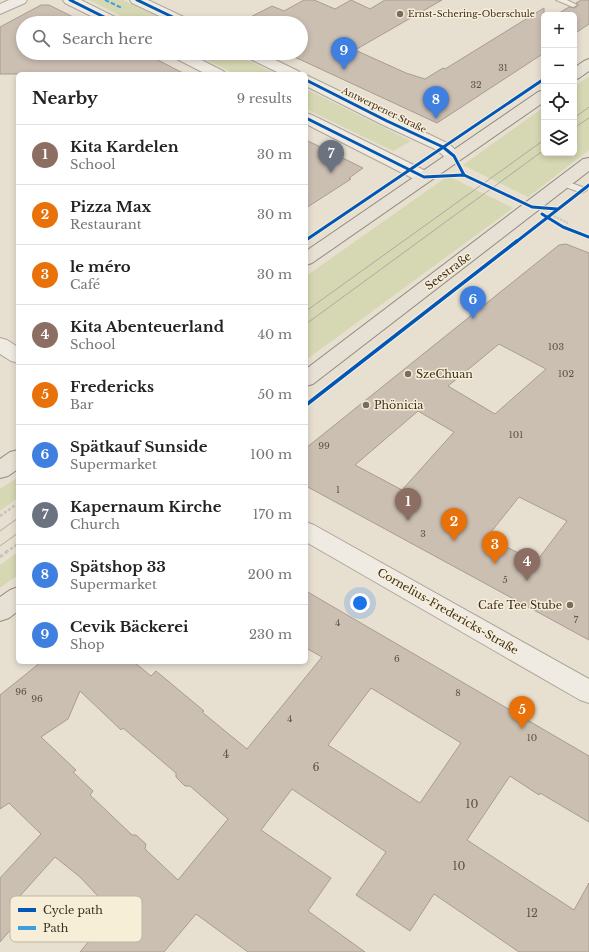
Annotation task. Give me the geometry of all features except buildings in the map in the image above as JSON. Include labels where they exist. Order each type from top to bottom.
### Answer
[{"type":"main road","points":[[577,73],[589,64]]},
{"type":"main road","points":[[308,258],[541,97]]},
{"type":"main road","name":"Seestraße","points":[[308,377],[589,163]]},
{"type":"main road","points":[[0,470],[16,459]]},
{"type":"main road","points":[[0,611],[16,599]]},
{"type":"street","points":[[0,10],[20,0]]},
{"type":"street","points":[[70,0],[102,16]]},
{"type":"street","points":[[137,0],[170,16]]},
{"type":"street","points":[[190,60],[214,72]]},
{"type":"street","points":[[264,60],[289,72]]},
{"type":"street","name":"Antwerpener Straße","points":[[308,81],[387,121],[443,147],[454,156]]},
{"type":"street","points":[[308,119],[424,177]]},
{"type":"street","points":[[0,345],[16,355]]},
{"type":"street","name":"Cornelius-Fredericks-Straße","points":[[308,531],[589,692]]},
{"type":"lane","points":[[560,0],[573,5]]},
{"type":"lane","points":[[563,183],[582,190]]},
{"type":"path","points":[[532,207],[557,209],[546,218],[532,207]]},
{"type":"path","points":[[0,516],[16,504]]},
{"type":"path","points":[[0,557],[16,545]]},
{"type":"green space","points":[[89,0],[123,0],[156,16],[121,16]]},
{"type":"green space","points":[[207,60],[247,60],[272,72],[231,72]]},
{"type":"green space","points":[[589,76],[589,150],[528,197],[463,165],[541,109],[541,156],[577,156],[577,85]]},
{"type":"green space","points":[[308,90],[411,141],[393,151],[308,110]]},
{"type":"green space","points":[[448,176],[513,208],[308,359],[308,275]]},
{"type":"green space","points":[[16,478],[16,499],[0,511],[0,489]]},
{"type":"green space","points":[[16,553],[16,576],[0,588],[0,565]]},
{"type":"tram line","points":[[577,116],[589,107]]},
{"type":"tram line","points":[[577,126],[589,118]]},
{"type":"tram line","points":[[308,310],[541,142]]},
{"type":"tram line","points":[[308,323],[541,152]]},
{"type":"tram line","points":[[0,531],[16,519]]},
{"type":"tram line","points":[[0,546],[16,534]]},
{"type":"marked path","points":[[105,0],[122,8]]},
{"type":"cycle path","points":[[70,0],[102,16]]},
{"type":"cycle path","points":[[137,0],[170,16]]},
{"type":"cycle path","points":[[308,81],[387,121],[443,147],[454,156],[464,175]]},
{"type":"cycle path","points":[[308,239],[541,81]]},
{"type":"cycle path","points":[[308,119],[424,177],[464,175],[532,207],[557,209]]},
{"type":"cycle path","points":[[308,403],[589,185]]},
{"type":"cycle path","points":[[542,214],[563,227],[589,237]]},
{"type":"place","name":"Ernst-Schering-Oberschule","points":[[400,14]]},
{"type":"place","name":"Cevik Bäckerei","points":[[344,70]]},
{"type":"place","name":"Spätshop 33","points":[[436,119]]},
{"type":"place","name":"Kapernaum Kirche","points":[[331,173]]},
{"type":"place","name":"Spätkauf Sunside","points":[[473,319]]},
{"type":"place","name":"SzeChuan","points":[[408,374]]},
{"type":"place","name":"Phönicia","points":[[366,405]]},
{"type":"place","name":"Kita Kardelen","points":[[408,521]]},
{"type":"place","name":"Pizza Max","points":[[454,541]]},
{"type":"place","name":"le méro","points":[[495,564]]},
{"type":"place","name":"Kita Abenteuerland","points":[[527,581]]},
{"type":"place","name":"Cafe Tee Stube","points":[[570,605]]},
{"type":"place","name":"Fredericks","points":[[522,729]]}]
